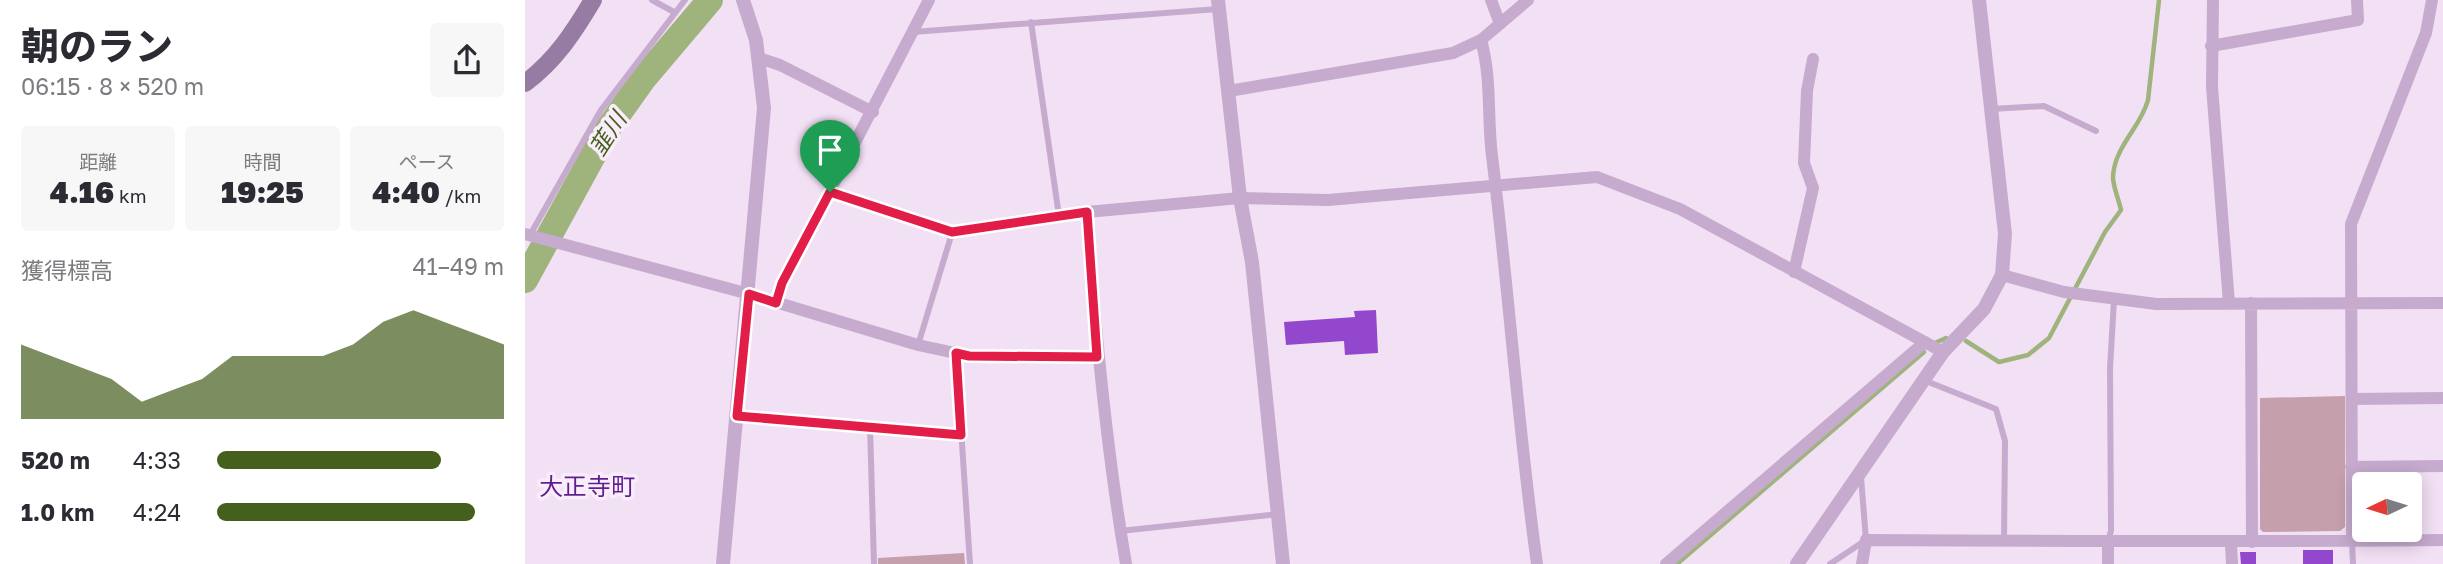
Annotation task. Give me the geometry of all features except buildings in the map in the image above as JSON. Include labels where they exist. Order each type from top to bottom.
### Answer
[{"type":"main road","points":[[525,83],[545,68],[573,34],[593,0]]},
{"type":"street","points":[[723,564],[763,146],[763,83],[743,0]]},
{"type":"street","points":[[776,303],[782,283],[929,0]]},
{"type":"street","points":[[1491,0],[1500,24]]},
{"type":"street","points":[[1229,90],[1453,53],[1481,40],[1528,0]]},
{"type":"street","points":[[1797,564],[1943,352],[1985,309],[2002,275],[2005,234],[1989,110],[1979,0]]},
{"type":"street","points":[[2213,0],[2211,46],[2229,303]]},
{"type":"street","points":[[2211,46],[2358,20],[2357,0]]},
{"type":"street","points":[[2351,541],[2351,224],[2426,33],[2432,0]]},
{"type":"street","points":[[1218,5],[1240,198],[1252,262],[1283,564]]},
{"type":"street","points":[[1481,40],[1488,68],[1491,154],[1497,188],[1524,469],[1537,564]]},
{"type":"street","points":[[759,58],[779,65],[873,112]]},
{"type":"street","points":[[1794,272],[1814,188],[1804,163],[1807,91],[1813,59]]},
{"type":"street","points":[[830,192],[952,232],[1087,212],[1240,198],[1328,200],[1497,188],[1597,177],[1680,209],[1943,352]]},
{"type":"street","points":[[1087,212],[1097,357],[1126,564]]},
{"type":"street","points":[[529,235],[749,294],[918,345],[969,356],[1097,357]]},
{"type":"street","points":[[2002,275],[2064,292],[2156,304],[2443,303]]},
{"type":"street","points":[[2251,303],[2252,542]]},
{"type":"street","points":[[1666,564],[1925,342]]},
{"type":"street","points":[[2352,399],[2443,398]]},
{"type":"street","points":[[2351,467],[2443,466]]},
{"type":"street","points":[[1862,564],[1866,540],[2095,539],[2231,544],[2443,540]]},
{"type":"street","points":[[2108,541],[2108,564]]},
{"type":"street","points":[[2231,544],[2232,564]]},
{"type":"lane","points":[[652,0],[674,12]]},
{"type":"lane","points":[[529,235],[601,110],[685,0]]},
{"type":"lane","points":[[913,32],[1218,5]]},
{"type":"lane","points":[[1031,22],[1059,216]]},
{"type":"lane","points":[[1989,110],[2045,106],[2096,131]]},
{"type":"lane","points":[[918,345],[952,232]]},
{"type":"lane","points":[[2108,541],[2111,531],[2110,368],[2114,300]]},
{"type":"lane","points":[[956,353],[970,564]]},
{"type":"lane","points":[[1924,380],[1996,409],[2005,441],[2004,541]]},
{"type":"lane","points":[[737,416],[961,435]]},
{"type":"lane","points":[[870,427],[874,564]]},
{"type":"lane","points":[[1830,564],[1866,540],[1861,472]]},
{"type":"lane","points":[[1120,531],[1278,514]]},
{"type":"lane","points":[[2351,541],[2353,564]]},
{"type":"shaded area","points":[[2345,396],[2345,527],[2340,531],[2263,532],[2260,529],[2260,398]]},
{"type":"shaded area","points":[[964,553],[965,564],[878,564],[878,558]]},
{"type":"waterway","name":"韮川","points":[[525,280],[607,130],[644,78],[710,0]]},
{"type":"waterway","points":[[1966,341],[1999,362],[2028,355],[2049,338],[2105,232],[2121,210],[2113,177],[2118,156],[2148,100],[2159,0]]},
{"type":"waterway","points":[[1935,343],[1946,338]]},
{"type":"waterway","points":[[1677,564],[1924,352]]},
{"type":"district","name":"大正寺町","points":[[587,487]]},
{"type":"route","points":[[830,192],[952,232],[1087,212],[1097,357],[969,356],[956,353],[961,435],[737,416],[749,294],[776,303],[782,283],[830,192]]}]
